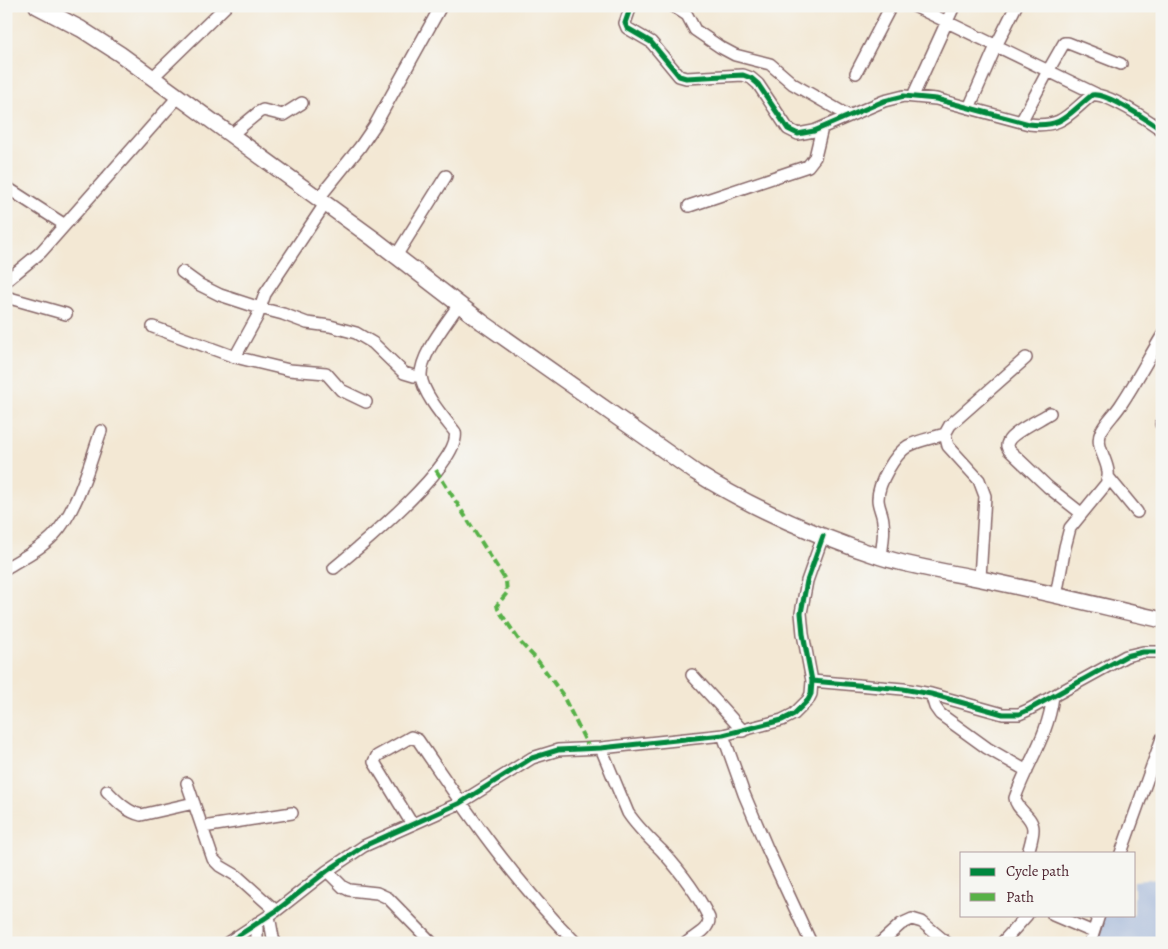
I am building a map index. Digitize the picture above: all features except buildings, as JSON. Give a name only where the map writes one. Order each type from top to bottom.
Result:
[{"type":"main road","points":[[38,6],[81,29],[152,78],[322,201],[482,322],[695,472],[730,494],[823,536],[881,557],[936,572],[980,578],[1162,620]]},
{"type":"street","points":[[152,78],[226,6]]},
{"type":"street","points":[[235,357],[256,321],[265,294],[322,201],[374,125],[441,6]]},
{"type":"street","points":[[631,6],[626,24],[627,28],[651,42],[679,76],[686,78],[743,75],[751,78],[758,84],[783,122],[792,132],[805,133],[822,128],[884,101],[904,96],[936,99],[1042,126],[1055,124],[1064,119],[1092,95],[1096,94]]},
{"type":"street","points":[[673,6],[687,15],[695,30],[720,47],[735,56],[774,66],[793,84],[849,116]]},
{"type":"street","points":[[856,73],[890,6]]},
{"type":"street","points":[[914,6],[1107,98],[1138,114],[1162,130]]},
{"type":"street","points":[[913,96],[954,6]]},
{"type":"street","points":[[969,108],[1016,6]]},
{"type":"street","points":[[1022,122],[1064,43],[1121,64]]},
{"type":"street","points":[[743,75],[763,62]]},
{"type":"street","points":[[6,281],[37,256],[178,97]]},
{"type":"street","points":[[231,136],[259,112],[266,111],[284,114],[302,103]]},
{"type":"street","points":[[689,206],[808,166],[815,157],[822,128]]},
{"type":"street","points":[[396,256],[446,176]]},
{"type":"street","points":[[6,187],[65,225]]},
{"type":"street","points":[[182,272],[210,290],[260,308],[284,314],[307,323],[330,326],[356,333],[373,343],[404,373],[414,376],[421,375]]},
{"type":"street","points":[[6,297],[66,314]]},
{"type":"street","points":[[334,568],[402,509],[454,446],[455,432],[426,391],[421,375],[427,353],[462,306]]},
{"type":"street","points":[[153,327],[235,357],[289,370],[326,373],[341,390],[366,402]]},
{"type":"street","points":[[1056,596],[1070,528],[1106,484],[1108,478],[1108,471],[1099,442],[1101,432],[1120,407],[1162,336]]},
{"type":"street","points":[[980,578],[986,496],[980,480],[948,446],[945,440],[946,434],[950,425],[1026,358]]},
{"type":"street","points":[[1050,413],[1014,435],[1007,442],[1007,446],[1048,487],[1081,513]]},
{"type":"street","points":[[6,568],[47,541],[61,526],[75,502],[101,431]]},
{"type":"street","points":[[881,557],[884,522],[878,500],[883,479],[900,453],[907,447],[917,442],[946,434]]},
{"type":"street","points":[[1108,478],[1137,512]]},
{"type":"street","points":[[227,943],[273,913],[327,871],[364,846],[460,803],[532,758],[558,750],[601,748],[723,736],[782,720],[794,714],[808,700],[811,694],[812,682],[801,613],[807,581],[823,536]]},
{"type":"street","points":[[812,682],[880,686],[931,694],[1003,714],[1012,714],[1028,710],[1126,656],[1143,652],[1162,652]]},
{"type":"street","points":[[692,675],[742,731]]},
{"type":"street","points":[[931,694],[935,707],[940,714],[987,748],[1027,771]]},
{"type":"street","points":[[1028,852],[1033,833],[1032,824],[1015,800],[1046,732],[1053,696]]},
{"type":"street","points":[[723,736],[747,803],[811,943]]},
{"type":"street","points":[[412,824],[374,762],[377,756],[414,737],[504,862],[570,941]]},
{"type":"street","points":[[1121,852],[1162,738]]},
{"type":"street","points":[[601,748],[628,813],[674,865],[709,918],[710,921],[706,928],[686,943]]},
{"type":"street","points":[[187,783],[211,854],[216,863],[237,876],[273,913],[274,943]]},
{"type":"street","points":[[107,791],[123,806],[135,814],[141,815],[194,803]]},
{"type":"street","points":[[203,827],[292,813]]},
{"type":"street","points":[[327,871],[343,887],[349,890],[377,893],[388,898],[432,943]]},
{"type":"street","points":[[1002,943],[1026,916]]},
{"type":"street","points":[[1055,916],[1092,938],[1099,916]]},
{"type":"street","points":[[880,943],[901,924],[912,919],[922,922],[947,943]]},
{"type":"street","points":[[257,923],[257,943]]},
{"type":"shaded area","points":[[1162,879],[1162,943],[1095,943],[1103,916],[1136,916],[1136,881]]},
{"type":"marked path","points":[[436,470],[506,581],[507,593],[497,605],[498,609],[521,643],[538,661],[562,694],[589,748]]},
{"type":"cycle path","points":[[631,6],[625,23],[627,28],[651,42],[679,76],[686,78],[743,75],[751,78],[758,84],[788,129],[798,134],[814,131],[884,101],[904,96],[936,99],[1029,124],[1040,125],[1058,122],[1092,95],[1098,95],[1117,102],[1162,130]]},
{"type":"cycle path","points":[[227,943],[276,911],[327,871],[364,846],[460,803],[532,758],[558,750],[601,748],[723,735],[782,720],[794,714],[808,700],[811,694],[812,681],[801,613],[807,581],[823,536]]},
{"type":"cycle path","points":[[812,681],[903,689],[931,694],[1003,714],[1019,714],[1126,656],[1143,652],[1162,652]]}]
